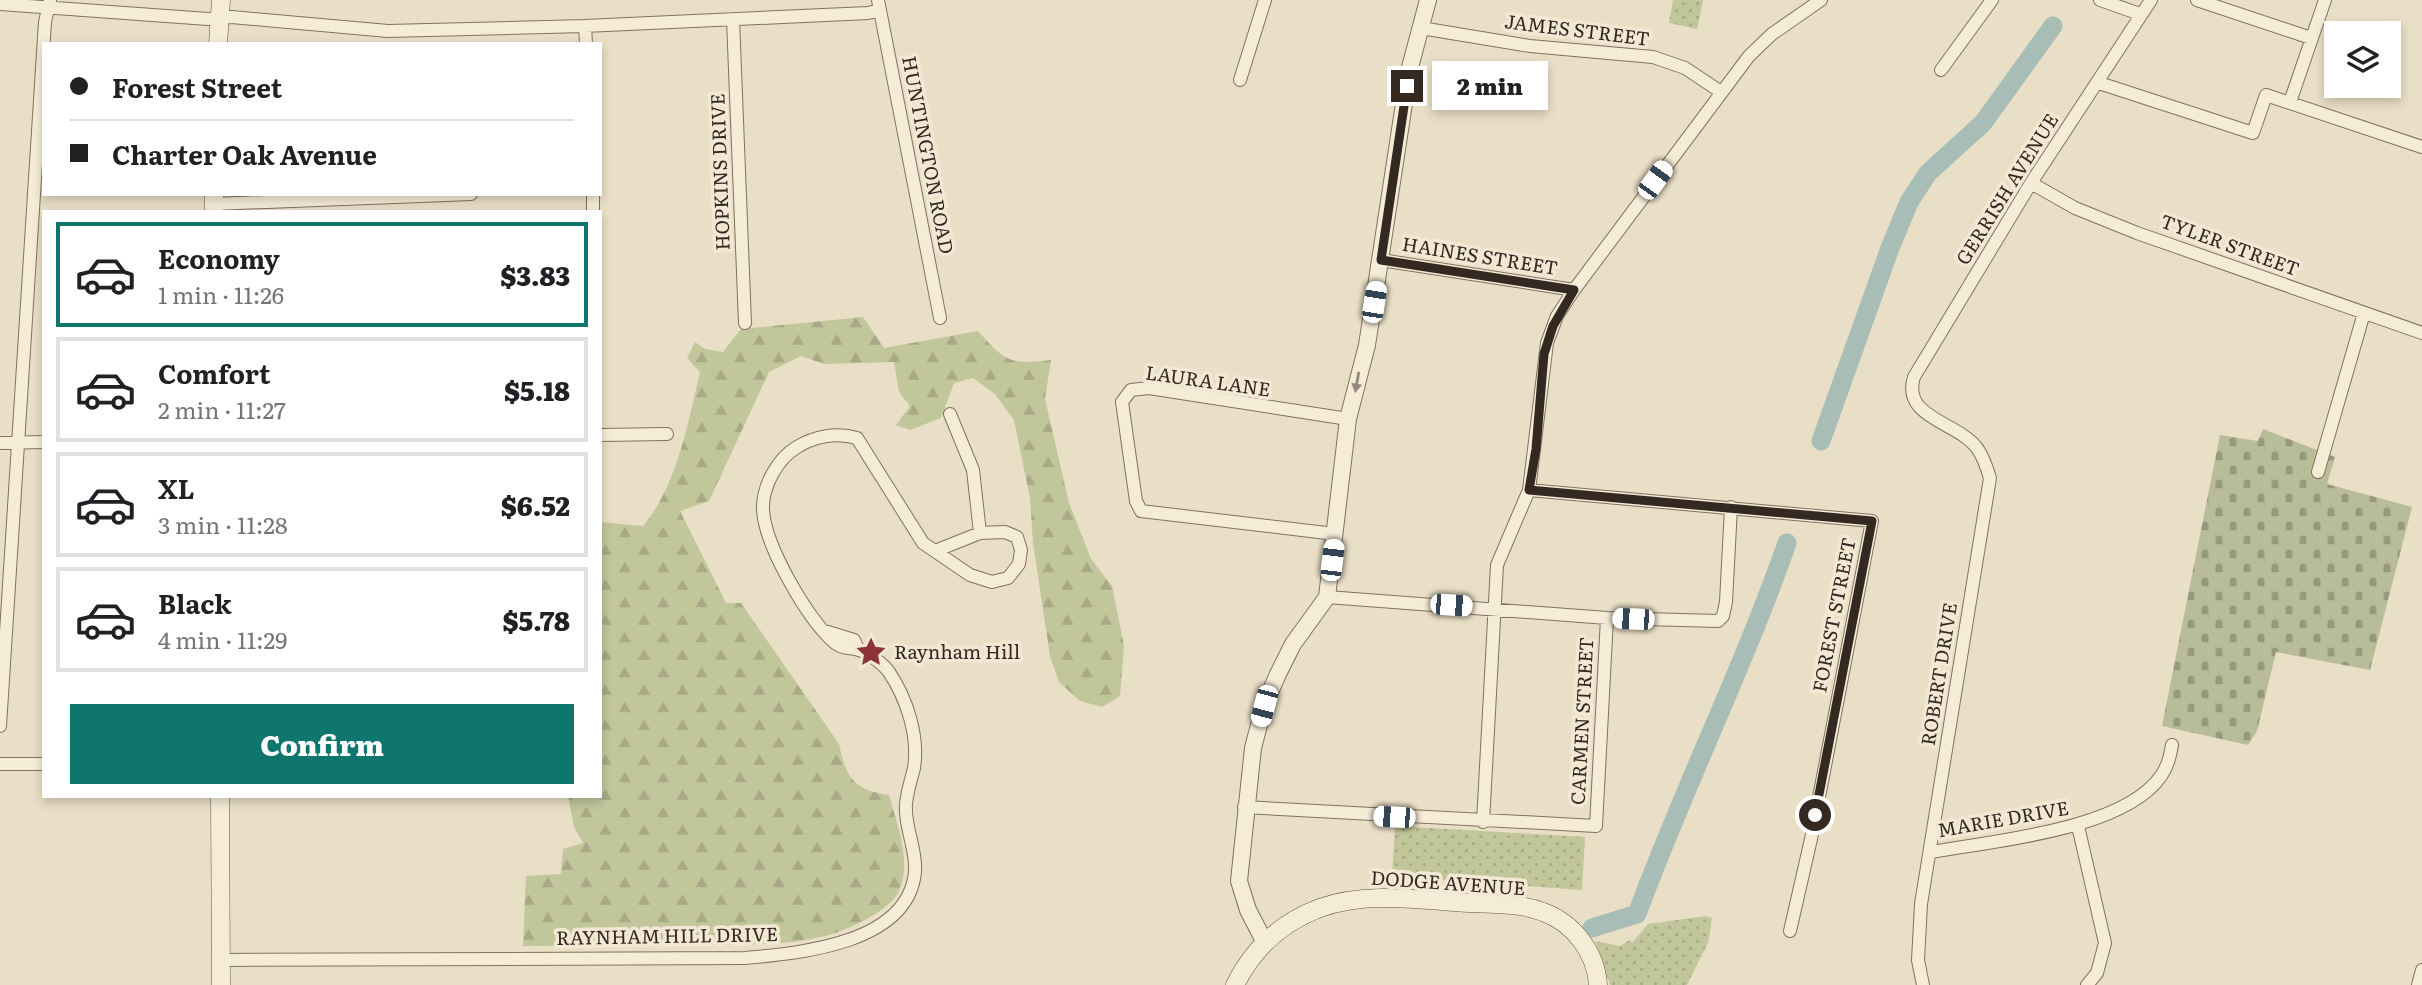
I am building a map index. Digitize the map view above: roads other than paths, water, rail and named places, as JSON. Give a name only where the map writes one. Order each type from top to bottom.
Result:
[{"type":"main road","points":[[218,42],[220,9]]},
{"type":"main road","points":[[220,798],[221,985]]},
{"type":"main road","name":"DODGE AVENUE","points":[[1264,941],[1297,919],[1318,909],[1354,899],[1393,898],[1518,906],[1543,911],[1577,935],[1591,956],[1598,985]]},
{"type":"main road","points":[[1235,985],[1264,941]]},
{"type":"street","points":[[1240,80],[1265,0]]},
{"type":"street","points":[[1264,941],[1248,910],[1239,881],[1244,807],[1253,748],[1264,706],[1293,643],[1328,597],[1348,419],[1367,345],[1409,71],[1428,0]]},
{"type":"street","points":[[1244,807],[1483,822],[1497,565],[1529,490],[1536,449],[1544,354],[1553,326],[1574,290],[1721,92],[1760,44],[1821,0]]},
{"type":"street","points":[[1941,70],[1992,0]]},
{"type":"street","points":[[2100,0],[2140,14]]},
{"type":"street","name":"GERRISH AVENUE","points":[[1915,404],[1910,389],[1914,377],[2031,183],[2151,0]]},
{"type":"street","points":[[2197,0],[2311,38]]},
{"type":"street","points":[[2290,103],[2325,0]]},
{"type":"street","points":[[0,4],[49,3],[220,9],[388,37],[868,13],[879,5]]},
{"type":"street","points":[[46,42],[49,3]]},
{"type":"street","name":"HUNTINGTON ROAD","points":[[879,5],[940,318]]},
{"type":"street","name":"HOPKINS DRIVE","points":[[733,19],[745,323]]},
{"type":"street","points":[[586,26],[586,42]]},
{"type":"street","name":"JAMES STREET","points":[[1421,28],[1530,46],[1653,57],[1685,68],[1721,92]]},
{"type":"street","points":[[2099,83],[2253,133],[2266,95],[2422,147]]},
{"type":"street","points":[[0,726],[42,102]]},
{"type":"street","name":"TYLER STREET","points":[[2031,183],[2075,208],[2137,233],[2422,333]]},
{"type":"street","points":[[214,203],[393,196]]},
{"type":"street","name":"HAINES STREET","points":[[1381,260],[1574,290]]},
{"type":"street","points":[[2318,472],[2364,313]]},
{"type":"street","name":"LAURA LANE","points":[[1335,534],[1141,511],[1136,501],[1122,402],[1132,390],[1149,388],[1348,419]]},
{"type":"street","name":"ROBERT DRIVE","points":[[1915,404],[1976,446],[1990,478],[1921,904],[1918,960],[1923,985]]},
{"type":"street","points":[[950,414],[973,470],[980,533]]},
{"type":"street","points":[[602,435],[667,434]]},
{"type":"street","name":"RAYNHAM HILL DRIVE","points":[[221,960],[745,958],[791,954],[866,933],[899,911],[912,888],[914,857],[906,809],[915,746],[904,703],[888,671],[858,649],[847,650],[833,641],[828,632],[807,612],[768,531],[763,511],[766,487],[778,466],[793,450],[823,437],[846,435],[858,438],[923,543],[950,563],[992,582],[1008,578],[1019,564],[1021,550],[1017,537],[1005,532],[980,533],[935,551]]},
{"type":"street","points":[[0,443],[42,442]]},
{"type":"street","name":"FOREST STREET","points":[[1529,490],[1872,521],[1811,839],[1790,931]]},
{"type":"street","points":[[1328,597],[1607,618],[1712,622],[1723,616],[1726,602],[1731,508]]},
{"type":"street","name":"CARMEN STREET","points":[[1483,822],[1596,826],[1607,618]]},
{"type":"street","name":"MARIE DRIVE","points":[[1931,852],[2078,826],[2136,798],[2160,778],[2172,745]]},
{"type":"street","points":[[0,764],[42,764]]},
{"type":"street","points":[[2078,826],[2105,943],[2097,973],[2087,985]]},
{"type":"street","points":[[2418,985],[2422,970]]},
{"type":"waterway","points":[[1821,441],[1909,202],[1928,173],[1983,123],[2053,26]]},
{"type":"waterway","points":[[1592,928],[1637,914],[1787,543]]},
{"type":"place","name":"Raynham Hill","points":[[871,652]]}]
